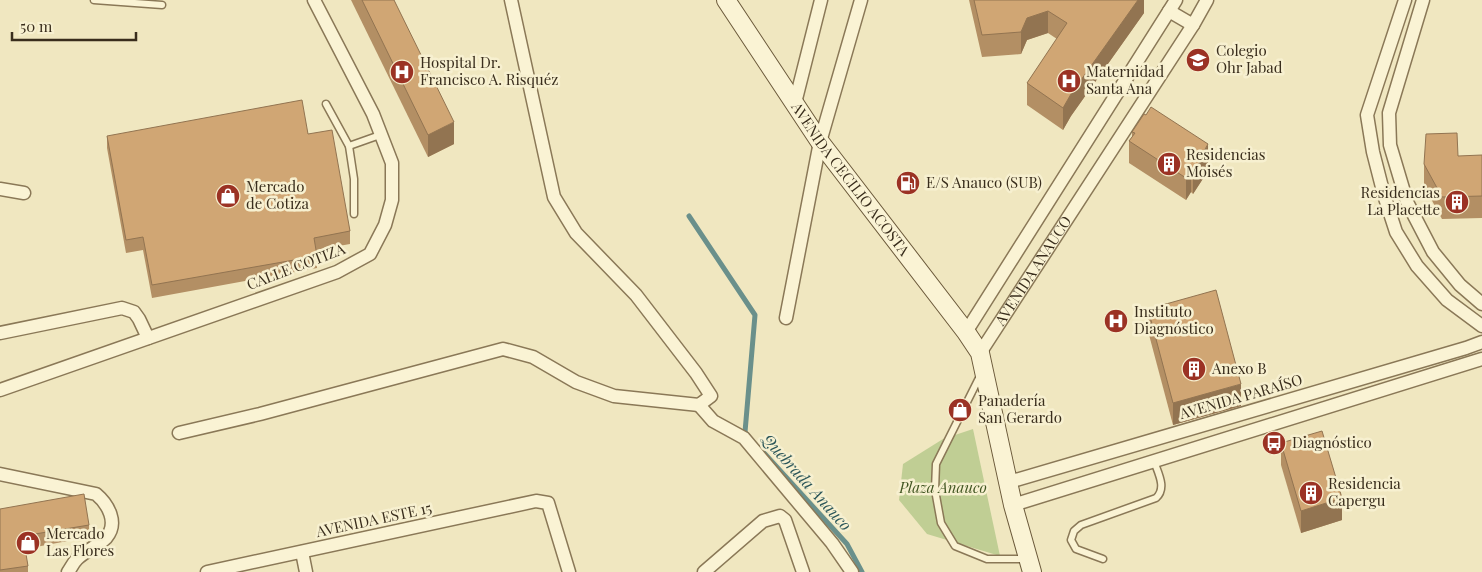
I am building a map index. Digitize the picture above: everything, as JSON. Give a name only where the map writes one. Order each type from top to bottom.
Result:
[{"type":"main road","name":"AVENIDA CECILIO ACOSTA","points":[[726,0],[820,142],[966,332],[982,361]]},
{"type":"main road","points":[[982,361],[1013,505],[1030,565]]},
{"type":"street","name":"CALLE COTIZA","points":[[0,390],[337,272],[370,254],[385,225],[392,200],[392,163],[373,114],[314,0]]},
{"type":"street","points":[[179,433],[260,414],[503,349],[533,357],[576,382],[614,396],[699,404],[711,396],[696,373],[636,295],[576,233],[554,198],[511,0]]},
{"type":"street","points":[[795,103],[821,0]]},
{"type":"street","points":[[786,318],[820,142],[861,0]]},
{"type":"street","name":"AVENIDA ANAUCO","points":[[982,361],[1194,25],[1207,0]]},
{"type":"street","points":[[1405,0],[1367,115],[1373,152],[1396,232],[1417,266],[1447,300],[1482,326]]},
{"type":"street","points":[[1423,0],[1389,113],[1390,145],[1407,202],[1433,252],[1460,285],[1482,304]]},
{"type":"street","points":[[1172,5],[1194,25]]},
{"type":"street","name":"AVENIDA ANAUCO","points":[[966,332],[1172,5]]},
{"type":"street","points":[[0,188],[24,193]]},
{"type":"street","points":[[0,333],[122,308],[134,312],[140,319],[148,338]]},
{"type":"street","name":"AVENIDA PARAÍSO","points":[[1009,482],[1482,342]]},
{"type":"street","points":[[1013,505],[1482,360]]},
{"type":"street","points":[[699,404],[713,421],[744,438],[832,543],[852,572]]},
{"type":"street","points":[[0,474],[96,494],[103,500],[109,509],[112,529],[105,538],[76,560],[68,572]]},
{"type":"street","name":"AVENIDA ESTE 15","points":[[207,572],[536,502],[548,503],[569,572]]},
{"type":"street","points":[[704,572],[763,521],[780,516],[785,520],[803,572]]},
{"type":"street","points":[[302,552],[306,572]]},
{"type":"lane","points":[[94,0],[162,5]]},
{"type":"lane","points":[[326,104],[349,146],[354,179],[354,214]]},
{"type":"lane","points":[[349,146],[380,135]]},
{"type":"lane","points":[[982,361],[936,464],[935,490],[941,523],[955,546],[987,559],[1030,565]]},
{"type":"lane","points":[[1103,559],[1076,549],[1071,536],[1081,525],[1156,498],[1161,493],[1162,487],[1154,461]]},
{"type":"green space","name":"Plaza Anauco","points":[[973,429],[1000,556],[927,534],[899,500],[903,464],[943,439]]},
{"type":"building","points":[[362,0],[394,0],[454,122],[428,135]]},
{"type":"building","name":"Maternidad Santa Ana","points":[[974,0],[1138,0],[1063,108],[1027,83],[1067,23],[1048,11],[1027,18],[1021,32],[982,35]]},
{"type":"building","name":"Mercado de Cotiza","points":[[302,100],[308,134],[332,130],[350,231],[314,238],[317,256],[152,285],[143,237],[126,240],[107,136]]},
{"type":"building","points":[[1151,107],[1208,144],[1204,151],[1206,152],[1193,172],[1191,170],[1186,178],[1129,141],[1135,133],[1132,132]]},
{"type":"building","points":[[1457,133],[1458,156],[1482,155],[1482,196],[1442,197],[1424,164],[1426,134]]},
{"type":"building","name":"Anexo B","points":[[1216,290],[1241,384],[1173,403],[1148,309]]},
{"type":"building","points":[[1322,431],[1342,498],[1301,511],[1281,443]]},
{"type":"building","name":"Mercado Las Flores","points":[[84,494],[89,525],[23,536],[28,566],[0,570],[0,509]]},
{"type":"waterway","name":"Quebrada Anauco","points":[[689,216],[755,315],[745,432],[748,436]]},
{"type":"waterway","name":"Quebrada Anauco","points":[[764,453],[847,544],[862,572]]},
{"type":"place","name":"Colegio Ohr Jabad","points":[[1198,60]]},
{"type":"place","name":"Hospital Dr. Francisco A. Risquéz","points":[[402,72]]},
{"type":"place","name":"Maternidad Santa Ana","points":[[1069,81]]},
{"type":"place","name":"Residencias Moisés","points":[[1169,164]]},
{"type":"place","name":"E/S Anauco (SUB)","points":[[908,183]]},
{"type":"place","name":"Mercado de Cotiza","points":[[228,196]]},
{"type":"place","name":"Residencias La Placette","points":[[1457,202]]},
{"type":"place","name":"Instituto Diagnóstico","points":[[1116,321]]},
{"type":"place","name":"Anexo B","points":[[1194,369]]},
{"type":"place","name":"Panadería San Gerardo","points":[[960,410]]},
{"type":"place","name":"Diagnóstico","points":[[1274,443]]},
{"type":"place","name":"Residencia Capergu","points":[[1311,493]]},
{"type":"place","name":"Mercado Las Flores","points":[[28,543]]}]
